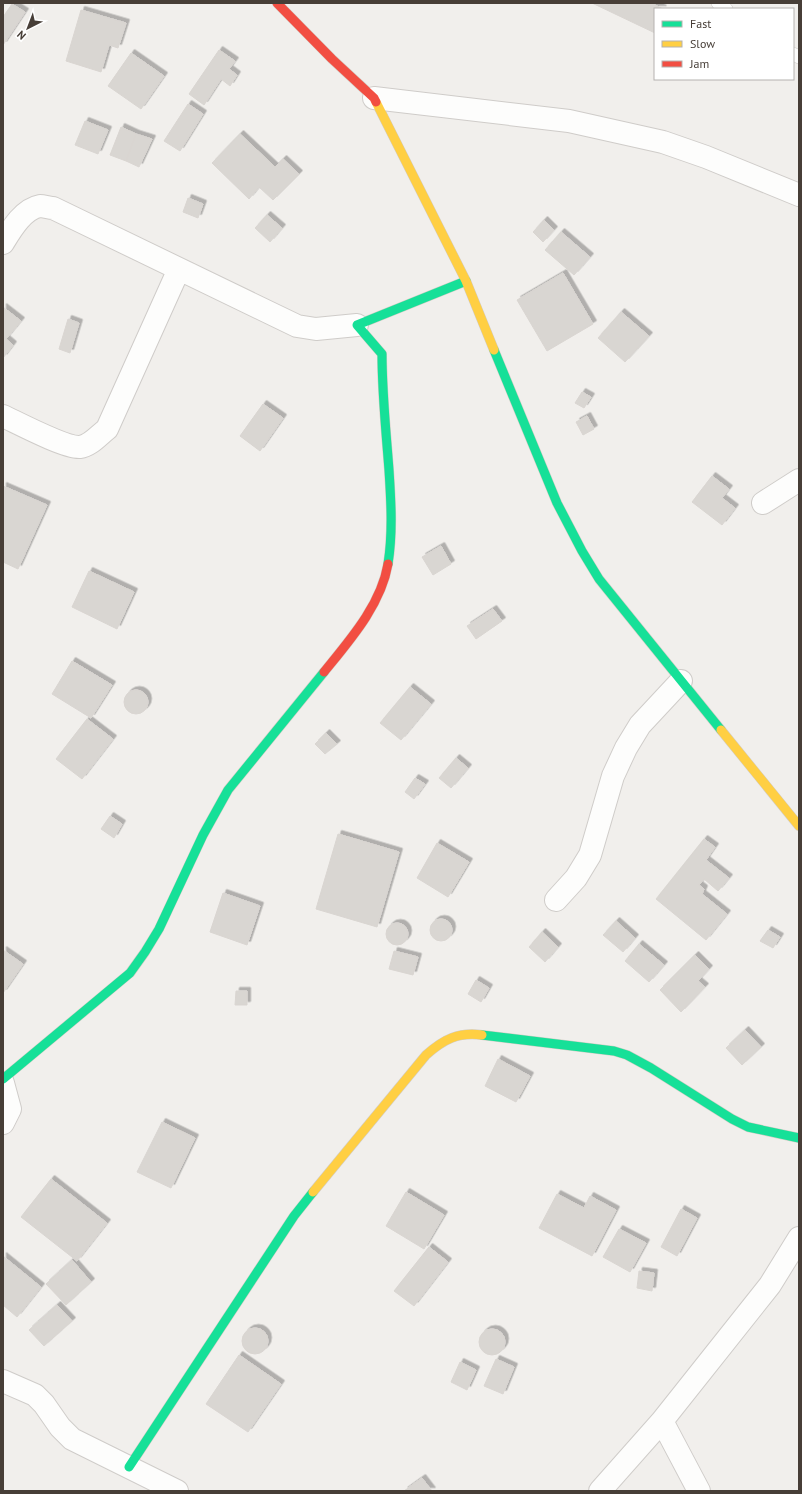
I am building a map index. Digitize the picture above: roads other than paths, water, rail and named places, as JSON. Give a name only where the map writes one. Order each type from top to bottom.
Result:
[{"type":"street","points":[[277,3],[332,59],[374,98],[466,281],[556,503],[599,579],[799,826]]},
{"type":"street","points":[[374,98],[569,121],[656,140],[706,157],[799,195]]},
{"type":"street","points":[[3,243],[16,222],[26,213],[40,206],[53,208],[297,326],[316,329],[357,325],[466,281]]},
{"type":"street","points":[[3,416],[67,446],[80,447],[90,444],[107,429],[179,269]]},
{"type":"street","points":[[3,1079],[130,973],[144,956],[156,936],[213,813],[228,790],[350,640],[375,602],[386,575],[391,545],[392,517],[382,380],[382,354],[357,325]]},
{"type":"street","points":[[763,503],[799,480]]},
{"type":"street","points":[[556,900],[576,878],[590,855],[613,776],[626,748],[640,725],[681,681]]},
{"type":"street","points":[[129,1467],[294,1216],[426,1055],[438,1045],[453,1037],[469,1033],[614,1051],[627,1055],[651,1068],[732,1119],[748,1127],[799,1138]]},
{"type":"street","points":[[3,1083],[10,1109],[3,1123]]},
{"type":"street","points":[[600,1491],[662,1421],[770,1285],[799,1238]]},
{"type":"street","points":[[3,1381],[34,1395],[44,1404],[60,1427],[72,1439],[177,1491]]},
{"type":"street","points":[[662,1421],[699,1491]]}]
